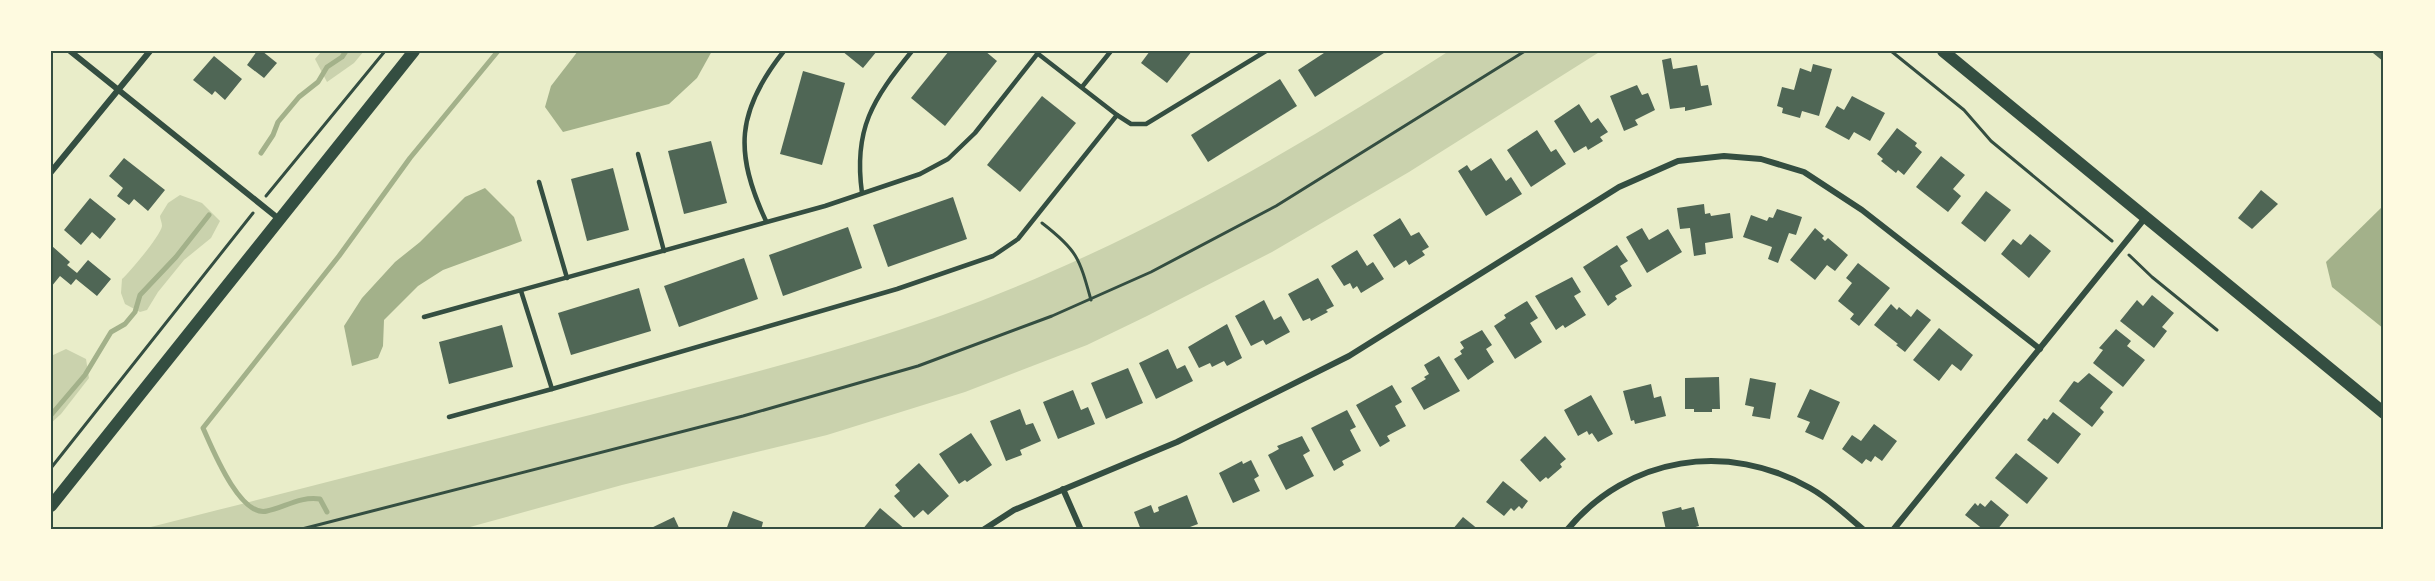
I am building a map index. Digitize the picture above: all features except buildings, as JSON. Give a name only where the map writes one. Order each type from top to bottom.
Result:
[{"type":"main road","points":[[51,506],[414,51]]},
{"type":"main road","points":[[1943,51],[2384,412]]},
{"type":"street","points":[[70,51],[279,219]]},
{"type":"street","points":[[51,172],[150,51]]},
{"type":"street","points":[[983,530],[1014,510],[1177,442],[1349,356],[1619,187],[1678,161],[1724,156],[1761,159],[1804,172],[1862,210],[2040,349]]},
{"type":"street","points":[[1893,530],[2146,217]]},
{"type":"street","points":[[1567,530],[1592,505],[1613,489],[1636,476],[1664,465],[1695,461],[1742,463],[1768,469],[1812,488],[1864,530]]},
{"type":"street","points":[[1064,489],[1081,530]]},
{"type":"lane","points":[[766,221],[752,190],[744,151],[746,118],[756,91],[784,51]]},
{"type":"lane","points":[[862,193],[858,166],[862,137],[873,104],[912,51]]},
{"type":"lane","points":[[1083,87],[1111,51]]},
{"type":"lane","points":[[424,317],[825,206],[920,174],[948,159],[975,133],[1036,52],[1131,124],[1146,124],[1266,51]]},
{"type":"lane","points":[[449,417],[552,390],[897,289],[993,256],[1018,239],[1118,115]]},
{"type":"lane","points":[[638,154],[664,251]]},
{"type":"lane","points":[[539,182],[567,278]]},
{"type":"lane","points":[[521,291],[552,390]]},
{"type":"path","points":[[51,468],[149,342],[385,51]]},
{"type":"path","points":[[298,530],[743,416],[918,366],[1015,331],[1091,300],[1151,272],[1276,207],[1525,51]]},
{"type":"path","points":[[1891,51],[1964,110],[1990,141],[2108,238]]},
{"type":"path","points":[[1036,218],[1068,244],[1082,266],[1091,300]]},
{"type":"path","points":[[2130,256],[2217,330]]},
{"type":"shaded area","points":[[322,51],[364,51],[354,63],[327,82],[315,59]]},
{"type":"shaded area","points":[[578,51],[712,51],[697,78],[669,104],[563,132],[545,107],[551,86]]},
{"type":"shaded area","points":[[1449,51],[1601,51],[1409,172],[1272,252],[1087,345],[965,392],[827,435],[622,485],[459,530],[139,530],[768,369],[856,344],[943,315],[1075,261],[1204,197],[1328,126]]},
{"type":"shaded area","points":[[485,188],[514,217],[522,241],[443,270],[418,286],[384,320],[383,346],[378,358],[352,366],[344,326],[362,298],[395,262],[420,242],[465,197]]},
{"type":"shaded area","points":[[180,195],[202,203],[220,221],[211,238],[184,260],[158,292],[147,310],[140,312],[125,304],[121,293],[122,279],[138,262],[160,231],[162,226],[160,216],[168,203]]},
{"type":"shaded area","points":[[2384,205],[2384,329],[2332,287],[2326,262]]},
{"type":"shaded area","points":[[66,349],[86,359],[89,378],[61,414],[51,423],[51,356]]},
{"type":"waterway","points":[[261,153],[273,135],[278,122],[299,97],[318,82],[327,67],[342,57],[346,51]]},
{"type":"waterway","points":[[327,512],[320,499],[313,498],[267,511],[257,510],[247,504],[228,480],[203,428],[339,256],[410,158],[498,51]]},
{"type":"waterway","points":[[51,415],[85,375],[111,332],[125,324],[135,312],[140,295],[176,257],[209,215]]}]
